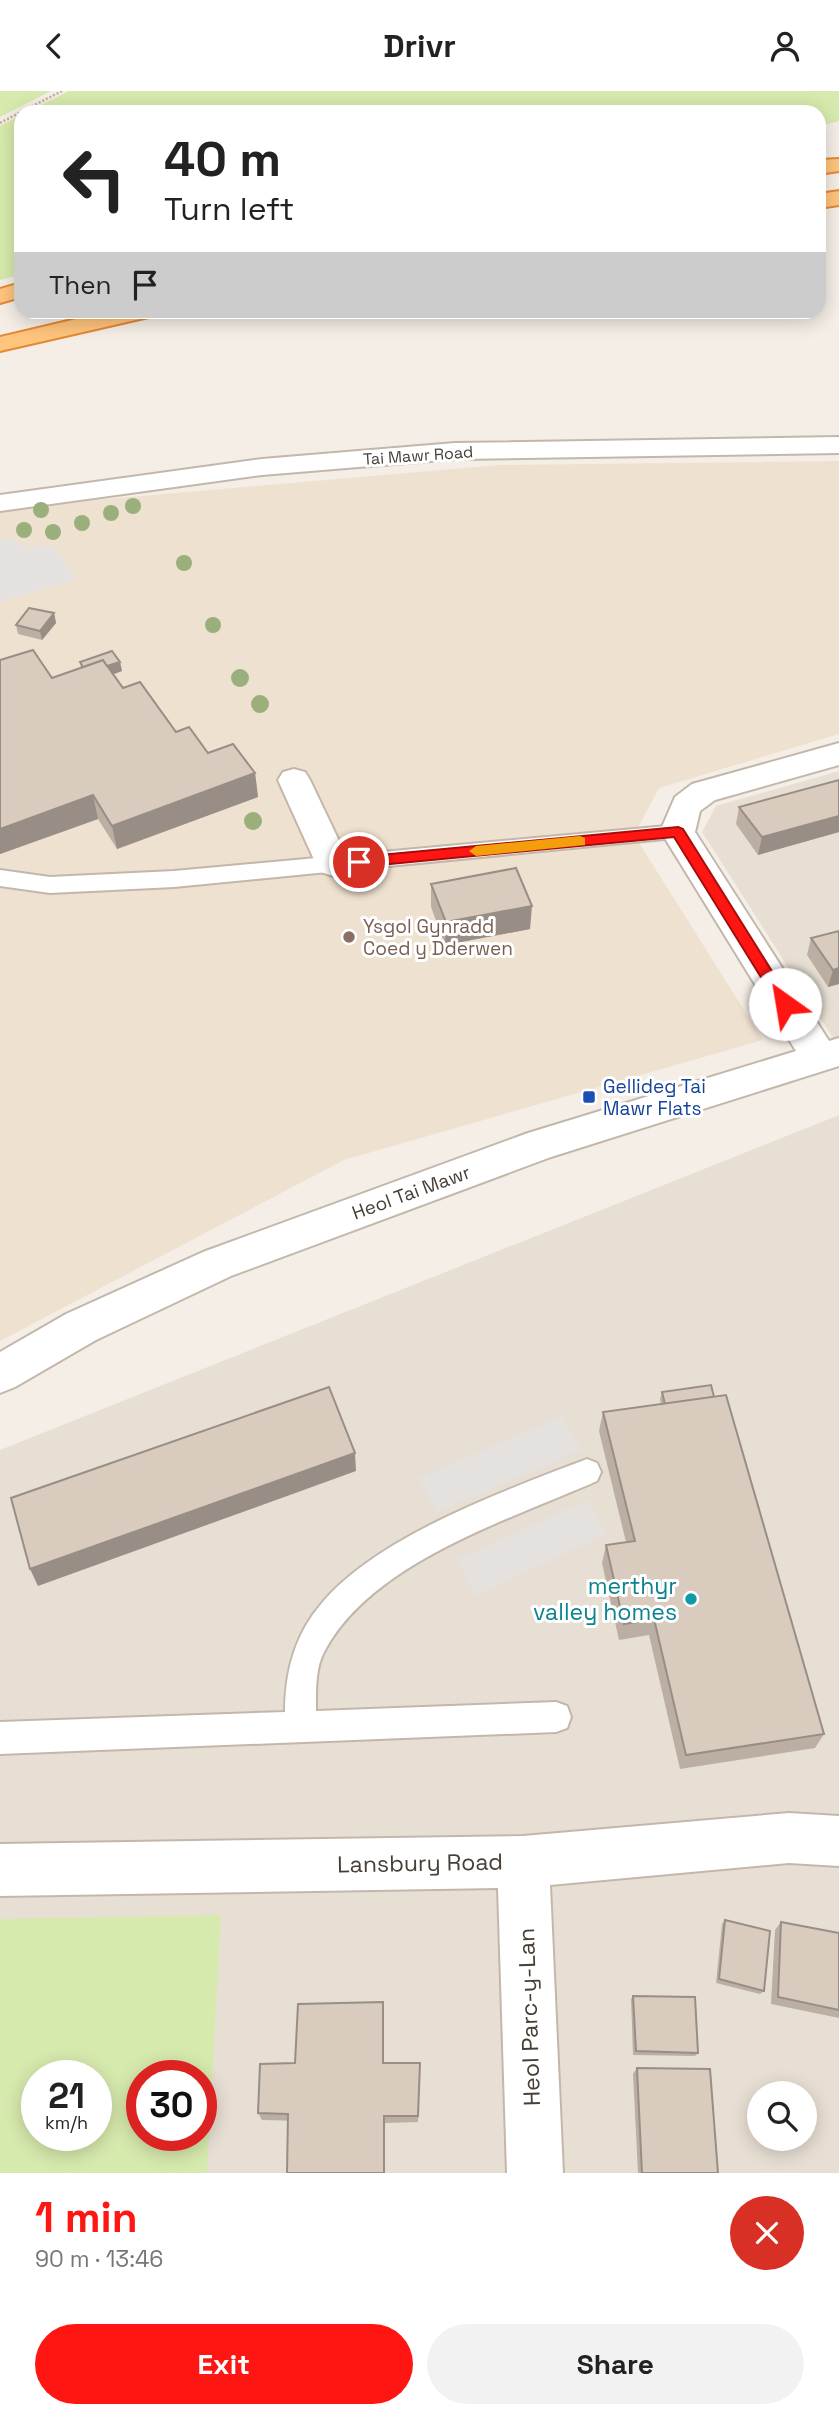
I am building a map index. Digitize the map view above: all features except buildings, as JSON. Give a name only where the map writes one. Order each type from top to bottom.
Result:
[{"type":"highway","points":[[0,344],[109,319]]},
{"type":"street","name":"Tai Mawr Road","points":[[0,503],[262,467],[455,451],[839,445]]},
{"type":"street","points":[[830,1055],[678,832],[680,816],[694,797],[726,784],[839,754]]},
{"type":"street","points":[[294,780],[333,864]]},
{"type":"street","name":"Heol Tai Mawr","points":[[0,1374],[81,1327],[217,1264],[542,1144],[683,1098],[830,1055]]},
{"type":"street","name":"Lansbury Road","points":[[0,1870],[523,1862],[789,1838],[839,1841]]},
{"type":"street","name":"Heol Parc-y-Lan","points":[[523,1862],[535,2173]]},
{"type":"lane","points":[[0,878],[64,884],[174,879],[678,832]]},
{"type":"lane","points":[[302,1727],[301,1677],[312,1642],[345,1599],[405,1553],[587,1472]]},
{"type":"lane","points":[[0,1738],[556,1717]]},
{"type":"path","points":[[35,105],[62,91]]},
{"type":"shaded area","name":"Ysgol Gynradd Coed y Dderwen","points":[[839,461],[839,734],[659,788],[634,835],[763,1040],[344,1160],[0,1341],[0,511],[95,500],[499,465]]},
{"type":"shaded area","points":[[11,537],[26,547],[53,546],[77,579],[0,603],[0,541]]},
{"type":"shaded area","points":[[839,771],[839,1047],[702,832],[716,806]]},
{"type":"shaded area","points":[[839,1115],[839,2173],[0,2173],[0,1450]]},
{"type":"shaded area","points":[[562,1416],[581,1450],[436,1513],[419,1478]]},
{"type":"shaded area","points":[[587,1500],[607,1534],[475,1596],[457,1560]]},
{"type":"green space","points":[[0,91],[51,91],[24,105],[14,105],[14,110],[0,117]]},
{"type":"green space","points":[[69,91],[839,91],[839,121],[826,124],[826,105],[41,105]]},
{"type":"green space","points":[[14,119],[14,277],[0,280],[0,126]]},
{"type":"green space","points":[[221,1915],[213,2060],[126,2060],[126,2151],[208,2151],[207,2173],[0,2173],[0,1919]]},
{"type":"slow traffic","points":[[476,851],[580,841]]},
{"type":"place","name":"Ysgol Gynradd Coed y Dderwen","points":[[349,937]]},
{"type":"place","name":"Gellideg Tai Mawr Flats","points":[[589,1097]]},
{"type":"place","name":"merthyr valley homes","points":[[691,1599]]},
{"type":"route","points":[[359,862],[678,832],[785,1004]]}]
